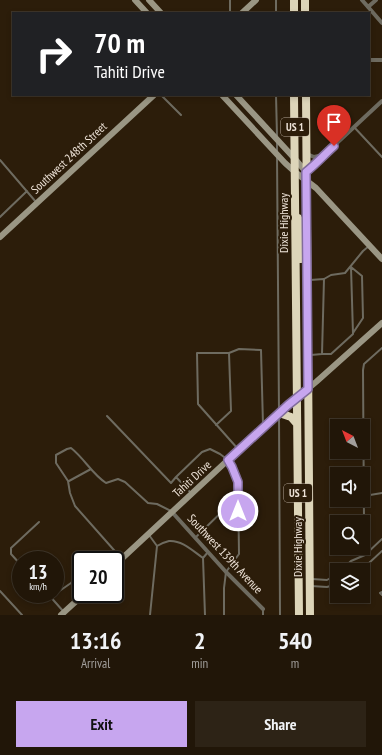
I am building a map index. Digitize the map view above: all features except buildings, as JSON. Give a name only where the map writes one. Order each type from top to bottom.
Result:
[{"type":"highway","points":[[294,0],[294,12]]},
{"type":"highway","points":[[305,0],[305,12]]},
{"type":"highway","name":"Dixie Highway","points":[[294,96],[299,615]]},
{"type":"highway","name":"Dixie Highway","points":[[306,96],[310,615]]},
{"type":"highway","points":[[296,211],[302,229],[301,270],[302,274],[307,280]]},
{"type":"highway","points":[[279,413],[291,417],[297,424]]},
{"type":"street","points":[[135,0],[146,12]]},
{"type":"street","points":[[149,0],[160,12]]},
{"type":"street","points":[[243,12],[256,0]]},
{"type":"street","points":[[362,0],[382,23]]},
{"type":"street","points":[[368,7],[376,0]]},
{"type":"street","points":[[370,60],[382,60]]},
{"type":"street","name":"Southwest 248th Street","points":[[0,237],[153,96]]},
{"type":"street","points":[[223,96],[295,172],[316,188]]},
{"type":"street","points":[[237,96],[295,159],[306,172],[316,188],[382,259]]},
{"type":"street","points":[[306,172],[382,101]]},
{"type":"street","points":[[306,154],[314,157],[324,155]]},
{"type":"street","name":"Tahiti Drive","points":[[124,556],[279,413],[382,323]]},
{"type":"street","name":"Southwest 139th Avenue","points":[[172,512],[226,572],[263,609]]},
{"type":"street","points":[[63,614],[75,603]]},
{"type":"lane","points":[[230,0],[230,12]]},
{"type":"lane","points":[[276,0],[276,12]]},
{"type":"lane","points":[[162,96],[181,115]]},
{"type":"lane","points":[[276,96],[280,615]]},
{"type":"lane","points":[[354,127],[382,157]]},
{"type":"lane","points":[[0,160],[37,202]]},
{"type":"lane","points":[[0,217],[27,191]]},
{"type":"lane","points":[[307,280],[324,279],[331,275],[345,273],[363,251],[370,246]]},
{"type":"lane","points":[[308,355],[331,354],[352,334],[363,318],[362,276],[350,267]]},
{"type":"lane","points":[[350,267],[352,334]]},
{"type":"lane","points":[[322,354],[324,279]]},
{"type":"lane","points":[[364,467],[363,370],[364,364],[382,348]]},
{"type":"lane","points":[[239,450],[198,404],[197,352],[229,353],[239,349],[261,350],[263,428]]},
{"type":"lane","points":[[216,425],[231,411],[229,353]]},
{"type":"lane","points":[[107,416],[171,483],[202,452],[210,449],[228,460],[238,482],[239,554],[226,572],[224,588],[224,615]]},
{"type":"lane","points":[[116,551],[75,506],[70,493],[68,481],[56,463],[56,455],[71,448],[100,479],[106,483],[118,479],[125,482],[148,503],[157,504],[172,512]]},
{"type":"lane","points":[[68,481],[91,469]]},
{"type":"lane","points":[[176,477],[192,493]]},
{"type":"lane","points":[[370,495],[382,493]]},
{"type":"lane","points":[[195,537],[238,496]]},
{"type":"lane","points":[[12,555],[11,548],[39,522]]},
{"type":"lane","points":[[148,534],[157,546],[150,615]]},
{"type":"lane","points":[[349,563],[365,555],[382,539]]},
{"type":"lane","points":[[157,546],[168,541],[176,542],[188,547],[203,558]]},
{"type":"lane","points":[[369,563],[382,550]]},
{"type":"lane","points":[[205,615],[203,558],[208,552]]},
{"type":"lane","points":[[310,582],[327,580],[330,578]]},
{"type":"lane","points":[[64,588],[72,582]]},
{"type":"lane","points":[[310,582],[327,587],[330,586]]},
{"type":"lane","points":[[0,590],[22,615]]},
{"type":"lane","points":[[382,592],[380,593],[382,595]]},
{"type":"lane","points":[[55,603],[63,614]]},
{"type":"lane","points":[[263,609],[263,615]]},
{"type":"route","points":[[238,511],[238,482],[228,460],[288,405],[308,389],[306,172],[334,146]]}]
